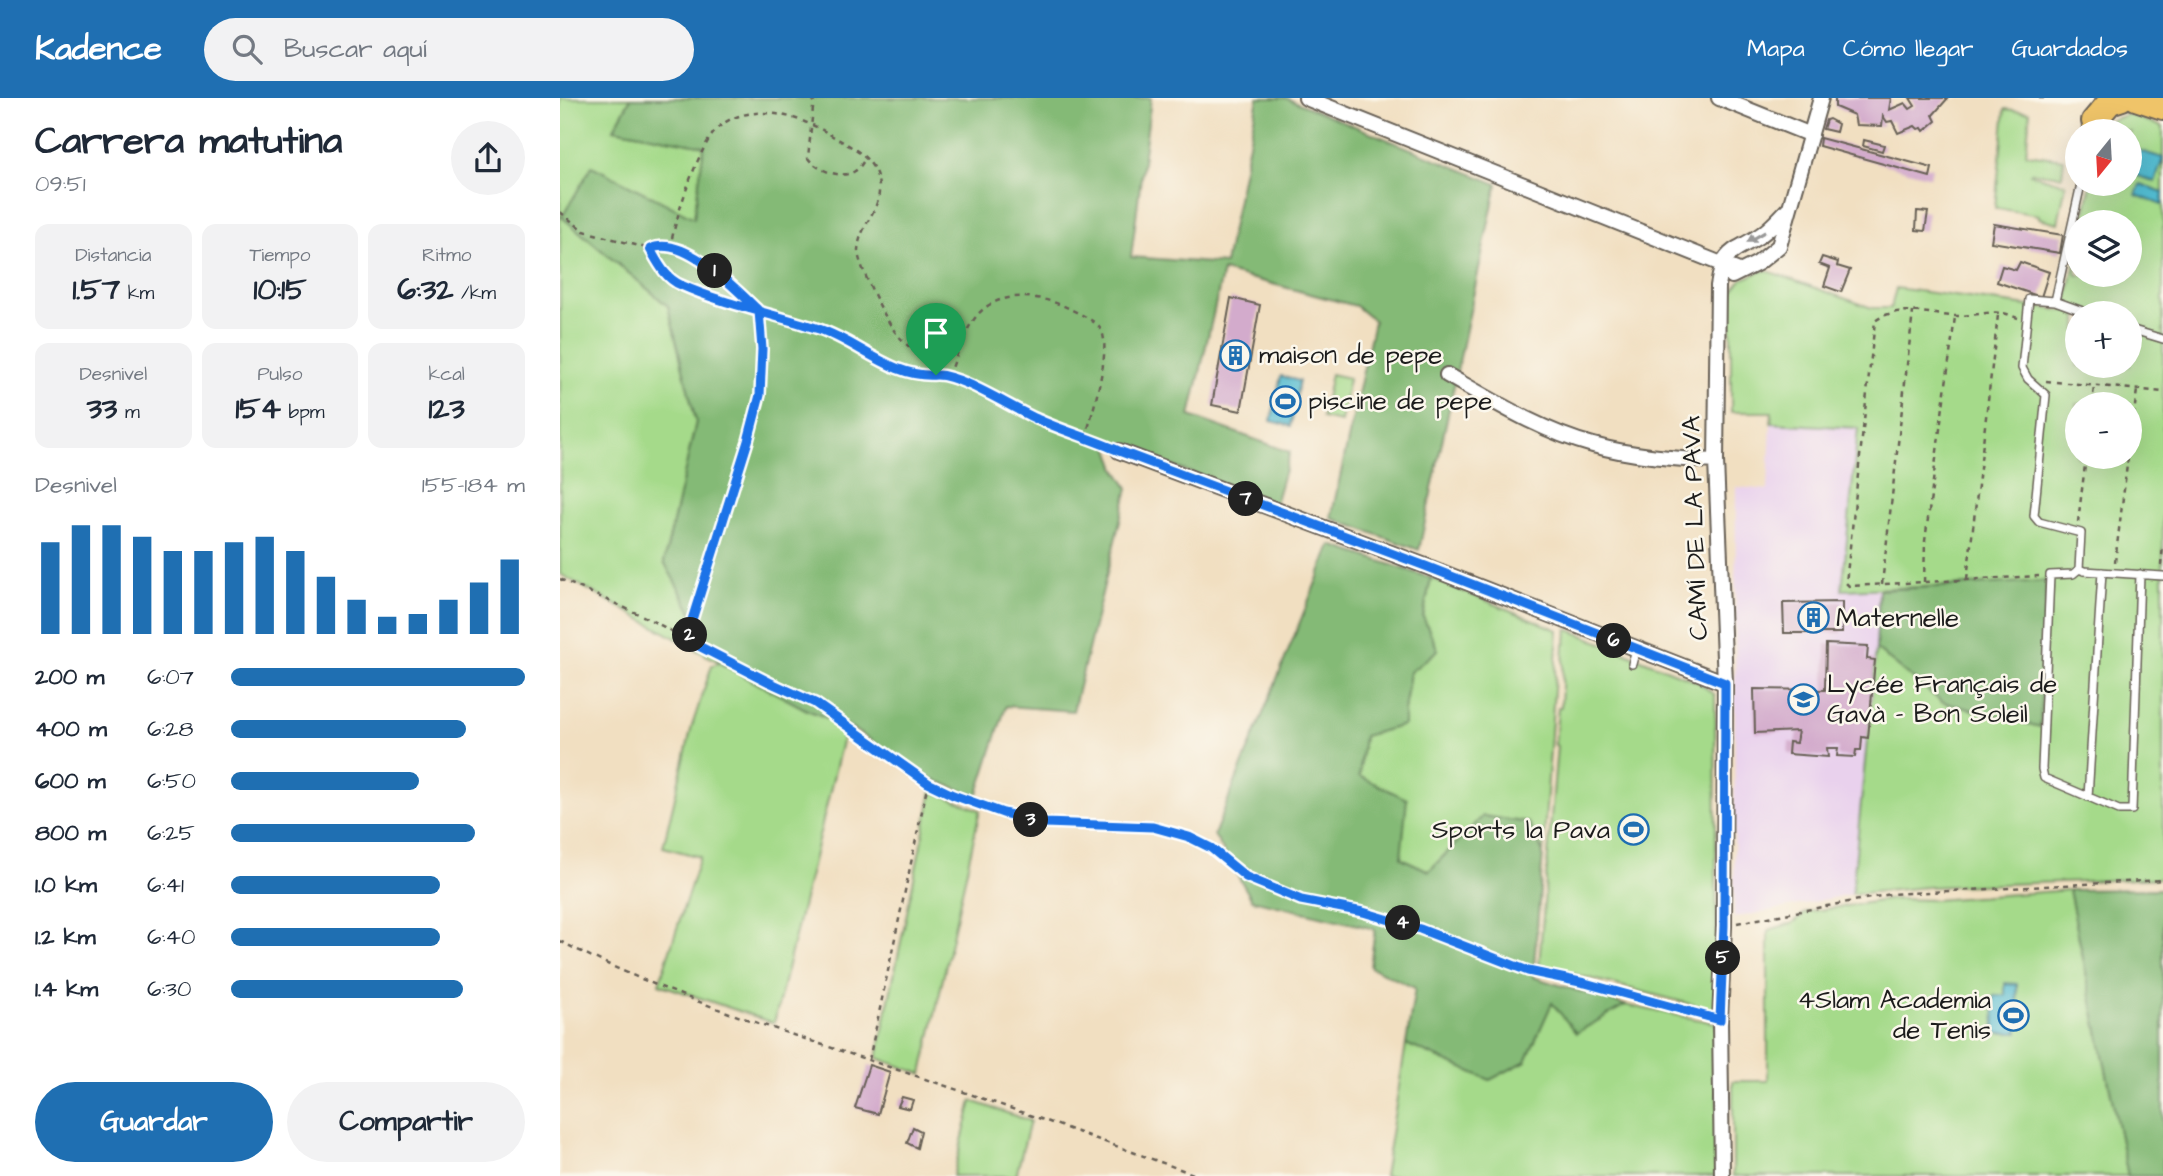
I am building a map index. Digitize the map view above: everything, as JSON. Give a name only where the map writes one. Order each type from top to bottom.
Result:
[{"type":"highway","points":[[2092,117],[2110,102],[2122,98]]},
{"type":"highway","points":[[2136,98],[2163,107]]},
{"type":"street","points":[[1306,98],[1739,271]]},
{"type":"street","points":[[1719,98],[1811,135]]},
{"type":"street","points":[[1719,298],[1727,282],[1739,271],[1758,264],[1775,251],[1782,238],[1811,135],[1818,99]]},
{"type":"street","points":[[1723,263],[1731,251],[1768,230],[1788,209]]},
{"type":"street","name":"CAMÍ DE LA PAVA","points":[[1721,1176],[1720,1020],[1724,926],[1725,683],[1716,461],[1718,286],[1723,263]]},
{"type":"street","points":[[1447,375],[1526,419],[1591,445],[1661,459],[1716,461]]},
{"type":"street","points":[[1119,451],[1428,567],[1634,657],[1725,683]]},
{"type":"lane","points":[[2055,301],[2078,196]]},
{"type":"lane","points":[[2065,305],[2029,299],[2022,368],[2028,379],[2046,395],[2034,516],[2039,522],[2081,533],[2079,569],[2073,574],[2050,575],[2042,769],[2044,778],[2119,810],[2132,810],[2140,574]]},
{"type":"lane","points":[[2142,332],[2163,339]]},
{"type":"lane","points":[[2079,569],[2161,576]]},
{"type":"lane","points":[[2088,797],[2102,572]]},
{"type":"path","points":[[814,98],[808,158],[812,164],[832,173],[847,175],[858,170],[866,157]]},
{"type":"path","points":[[2039,98],[2046,98]]},
{"type":"path","points":[[670,248],[687,185],[719,127],[741,114],[771,113],[811,124],[866,157],[875,172],[880,193],[876,210],[860,241],[858,254],[872,291],[894,331],[909,347],[926,359],[936,375]]},
{"type":"path","points":[[560,212],[584,231],[650,249],[658,245],[690,253],[726,279],[759,311],[762,349],[760,395],[691,623],[689,641]]},
{"type":"path","points":[[650,249],[661,269],[678,284],[822,330],[904,372],[949,377],[1042,422],[1086,436],[1119,451]]},
{"type":"path","points":[[949,377],[975,318],[988,306],[1004,298],[1035,297],[1062,305],[1089,319],[1102,331],[1106,348],[1086,436]]},
{"type":"path","points":[[2026,321],[2003,313],[1955,316],[1913,311],[1884,314],[1875,321],[1846,583],[1849,586],[2050,575]]},
{"type":"path","points":[[1882,584],[1913,311]]},
{"type":"path","points":[[1967,579],[1998,313]]},
{"type":"path","points":[[1924,582],[1925,541],[1955,316]]},
{"type":"path","points":[[2028,379],[2163,392]]},
{"type":"path","points":[[2093,392],[2094,386]]},
{"type":"path","points":[[2077,532],[2085,469]]},
{"type":"path","points":[[2113,572],[2126,469]]},
{"type":"path","points":[[2161,576],[2163,547]]},
{"type":"path","points":[[560,579],[643,616],[815,703],[928,783],[953,795],[1024,819],[1045,823],[1153,827],[1189,837],[1211,848],[1246,877],[1301,900],[1363,912],[1420,929],[1528,971],[1585,983],[1720,1020]]},
{"type":"path","points":[[869,1060],[928,783]]},
{"type":"path","points":[[1724,926],[1891,894],[2163,880]]},
{"type":"path","points":[[560,941],[648,984],[1031,1114],[1199,1176]]},
{"type":"shaded area","name":"Lycée Français de Gavà - Bon Soleil","points":[[1771,423],[1858,428],[1842,589],[1879,590],[1875,660],[1852,894],[1734,918],[1736,487],[1768,490]]},
{"type":"green space","points":[[560,98],[631,98],[614,129],[705,146],[694,218],[563,218],[668,306],[696,422],[664,563],[807,710],[846,725],[774,1023],[659,984],[700,857],[663,847],[692,726],[712,665],[720,663],[560,574]]},
{"type":"green space","points":[[631,98],[1151,98],[1131,257],[1225,264],[1258,98],[1286,98],[1497,184],[1419,550],[1331,518],[1374,321],[1356,306],[1223,271],[1190,416],[1290,452],[1275,504],[1107,442],[1116,469],[1128,488],[1073,711],[1006,706],[977,796],[934,780],[846,725],[807,710],[721,664],[664,562],[696,422],[668,306],[562,217],[592,166],[694,218],[704,146],[614,129]]},
{"type":"green space","points":[[2005,109],[2030,112],[2026,154],[2064,159],[2062,176],[2030,174],[2065,184],[2058,223],[2039,218],[2039,215],[1995,208]]},
{"type":"green space","points":[[2128,114],[2141,119],[2114,119]]},
{"type":"green space","points":[[2142,119],[2163,127],[2163,878],[1927,887],[1852,894],[1876,649],[1942,702],[2046,582],[1842,590],[1858,428],[1771,423],[1772,412],[1731,412],[1731,292],[1742,279],[1765,270],[1872,308],[1891,308],[1896,288],[2065,311],[2065,378],[2142,378],[2142,301],[2067,301],[2070,287],[2142,287],[2142,210],[2086,210],[2088,196],[2142,196]]},
{"type":"green space","points":[[1331,374],[1349,378],[1341,422],[1322,418]]},
{"type":"green space","points":[[1331,545],[1431,578],[1423,617],[1438,650],[1410,672],[1404,725],[1364,736],[1359,776],[1407,799],[1401,858],[1429,871],[1483,816],[1529,823],[1543,853],[1533,977],[1625,1005],[1576,1033],[1552,1003],[1526,1061],[1490,1080],[1406,1044],[1415,988],[1370,967],[1375,929],[1252,900],[1214,835]]},
{"type":"green space","points":[[1431,578],[1558,630],[1543,853],[1529,823],[1483,816],[1429,871],[1401,858],[1359,777],[1364,736],[1404,725],[1410,672],[1438,650],[1423,617]]},
{"type":"green space","points":[[2046,581],[2040,727],[1942,702],[1876,649],[1879,590]]},
{"type":"green space","name":"Sports la Pava","points":[[1567,629],[1698,682],[1715,695],[1717,1011],[1539,965],[1558,707],[1561,707]]},
{"type":"green space","points":[[932,791],[980,810],[922,1074],[877,1058]]},
{"type":"green space","points":[[2163,889],[2163,1176],[2128,1176],[2069,890]]},
{"type":"green space","points":[[2069,890],[2128,1176],[1733,1176],[1733,1081],[1768,1081],[1768,930],[1793,923],[1806,912],[1893,899],[1934,900]]},
{"type":"green space","points":[[1552,1002],[1576,1033],[1625,1005],[1716,1023],[1718,1176],[1384,1176],[1406,1044],[1490,1080],[1526,1061]]},
{"type":"green space","points":[[972,1101],[1030,1121],[1016,1176],[953,1176]]},
{"type":"water","points":[[2142,152],[2163,158],[2155,182],[2142,177]]},
{"type":"water","points":[[2142,185],[2163,192],[2162,205],[2139,196],[2142,196]]},
{"type":"water","name":"piscine de pepe","points":[[1281,376],[1299,381],[1291,426],[1271,421]]},
{"type":"water","points":[[2005,983],[2017,984],[2018,1033],[1995,1033],[1994,996],[2005,995]]},
{"type":"building","points":[[1835,98],[1891,98],[1889,110],[1905,103],[1910,109],[1915,106],[1910,98],[1948,98],[1933,115],[1936,121],[1924,131],[1915,126],[1898,133],[1892,121],[1887,122],[1883,116],[1882,126],[1856,125],[1854,115],[1835,107]]},
{"type":"building","points":[[1829,119],[1838,124],[1836,132],[1823,129]]},
{"type":"building","points":[[1820,138],[1932,168],[1930,177],[1819,146]]},
{"type":"building","points":[[1864,140],[1884,145],[1882,151],[1863,146]]},
{"type":"building","points":[[1917,211],[1928,212],[1925,231],[1916,230]]},
{"type":"building","points":[[1994,224],[2063,235],[2060,253],[1991,242]]},
{"type":"building","points":[[1822,257],[1838,262],[1837,266],[1850,270],[1841,292],[1824,286],[1830,268],[1819,264]]},
{"type":"building","points":[[2020,262],[2049,272],[2041,297],[1997,282],[2002,266],[2016,270]]},
{"type":"building","name":"maison de pepe","points":[[1231,298],[1260,305],[1241,411],[1212,405]]},
{"type":"building","name":"Maternelle","points":[[1842,602],[1842,633],[1784,633],[1783,603]]},
{"type":"building","points":[[1826,644],[1868,646],[1867,659],[1875,660],[1868,738],[1862,737],[1861,750],[1856,750],[1855,757],[1837,756],[1838,748],[1827,748],[1828,757],[1788,754],[1789,742],[1796,743],[1798,731],[1755,733],[1754,689],[1825,690]]},
{"type":"building","points":[[869,1065],[890,1072],[878,1114],[855,1108]]},
{"type":"building","points":[[902,1097],[913,1100],[910,1109],[898,1106]]},
{"type":"building","points":[[913,1127],[921,1131],[917,1148],[907,1143]]},
{"type":"place","name":"maison de pepe","points":[[1236,355]]},
{"type":"place","name":"piscine de pepe","points":[[1285,401]]},
{"type":"place","name":"Maternelle","points":[[1813,618]]},
{"type":"place","name":"Lycée Français de Gavà - Bon Soleil","points":[[1804,699]]},
{"type":"place","name":"Sports la Pava","points":[[1633,830]]},
{"type":"place","name":"4Slam Academia de Tenis","points":[[2014,1015]]},
{"type":"route","points":[[936,375],[921,376],[904,372],[822,330],[759,311],[678,284],[661,269],[650,249],[658,245],[690,253],[726,279],[759,311],[762,349],[760,395],[691,623],[689,641],[831,712],[928,783],[953,795],[1003,813],[1045,823],[1153,827],[1189,837],[1211,848],[1246,877],[1301,900],[1363,912],[1420,929],[1528,971],[1585,983],[1720,1020],[1724,926],[1725,683],[1086,436],[1061,430],[963,383],[944,375],[936,375]]}]
